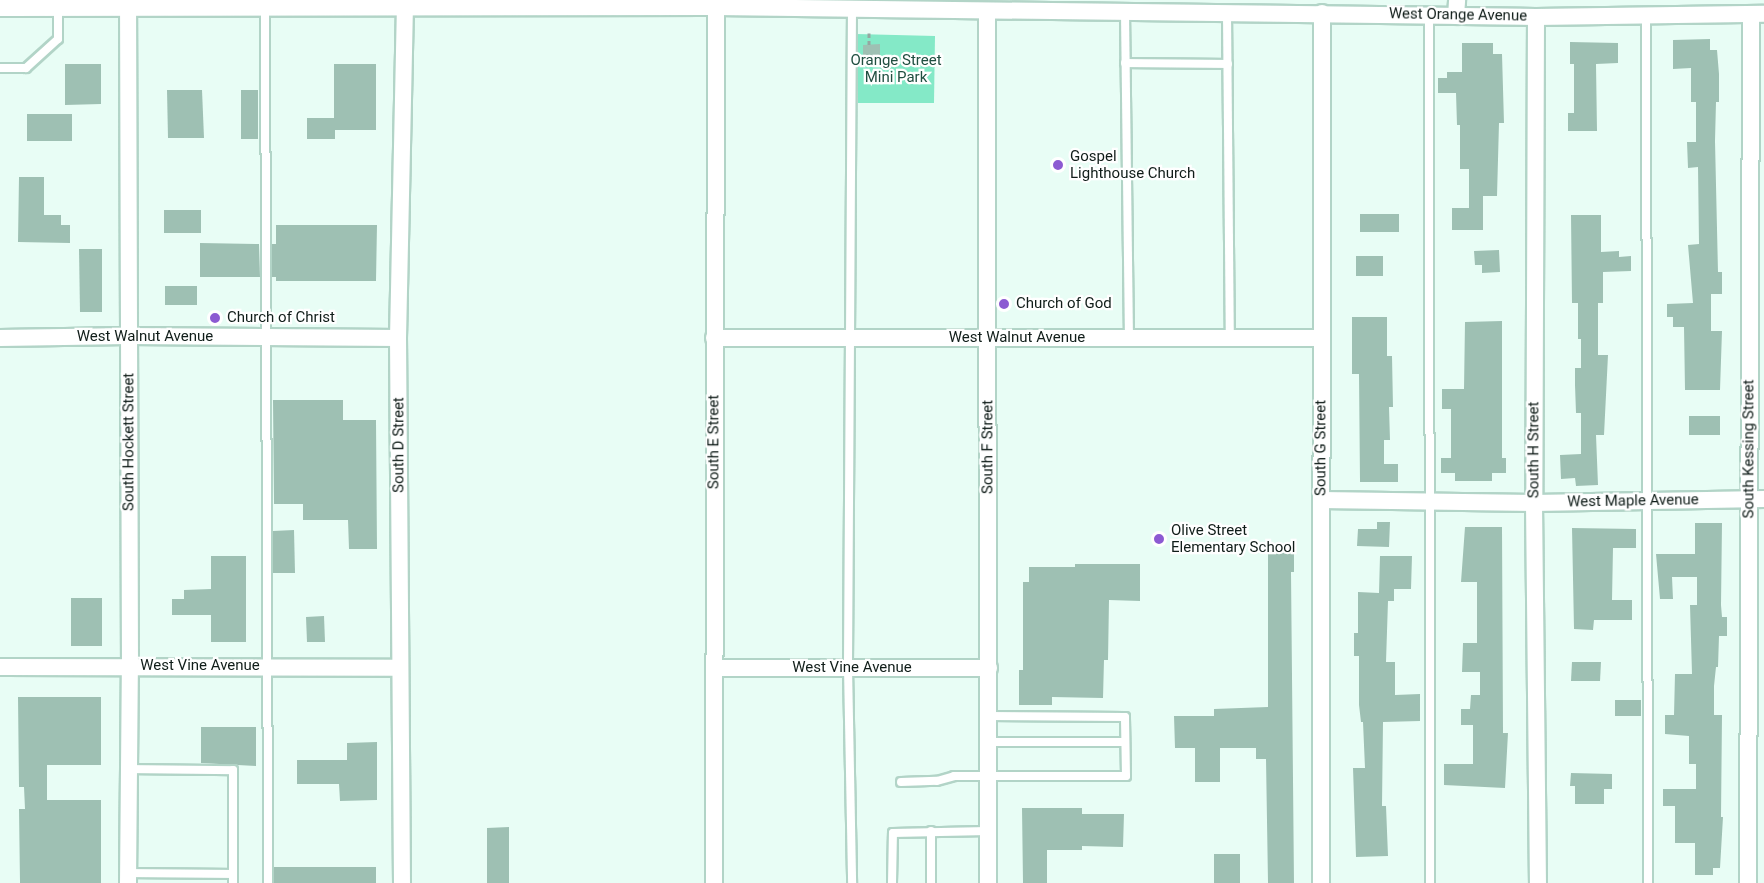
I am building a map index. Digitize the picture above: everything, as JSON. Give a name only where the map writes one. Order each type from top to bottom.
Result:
[{"type":"street","name":"West Orange Avenue","points":[[0,8],[58,8],[128,4],[265,8],[716,4],[852,9],[968,6],[987,11],[1125,13],[1222,9],[1429,15],[1456,8],[1536,16],[1646,14],[1703,6],[1757,14]]},
{"type":"street","name":"South Hockett Street","points":[[128,4],[130,666],[128,878]]},
{"type":"street","name":"South E Street","points":[[714,883],[716,4]]},
{"type":"street","name":"South D Street","points":[[402,883],[398,338],[405,8]]},
{"type":"street","name":"South F Street","points":[[987,11],[988,883]]},
{"type":"street","name":"South G Street","points":[[1321,883],[1322,13]]},
{"type":"street","name":"South Kessing Street","points":[[1749,883],[1757,499],[1757,14]]},
{"type":"street","name":"South H Street","points":[[1536,16],[1534,503],[1538,883]]},
{"type":"street","name":"West Walnut Avenue","points":[[0,338],[128,336],[398,338]]},
{"type":"street","name":"West Walnut Avenue","points":[[714,338],[1320,338]]},
{"type":"street","name":"West Maple Avenue","points":[[1321,500],[1534,503],[1757,499]]},
{"type":"street","name":"West Vine Avenue","points":[[0,667],[400,668]]},
{"type":"street","name":"West Vine Avenue","points":[[716,668],[989,668]]},
{"type":"lane","points":[[0,68],[26,68],[58,39],[58,8]]},
{"type":"lane","points":[[265,8],[268,883]]},
{"type":"lane","points":[[852,9],[848,668],[852,883]]},
{"type":"lane","points":[[1222,9],[1228,64],[1230,338]]},
{"type":"lane","points":[[1125,13],[1129,338]]},
{"type":"lane","points":[[1646,14],[1648,883]]},
{"type":"lane","points":[[1429,15],[1430,883]]},
{"type":"lane","points":[[1125,63],[1228,64]]},
{"type":"lane","points":[[901,782],[937,781],[954,776],[1126,776],[1125,717],[988,716]]},
{"type":"lane","points":[[988,742],[1125,742]]},
{"type":"lane","points":[[128,878],[233,878],[233,770],[129,770]]},
{"type":"lane","points":[[892,883],[891,834],[900,831],[988,831]]},
{"type":"lane","points":[[931,831],[931,883]]},
{"type":"path","points":[[869,33],[869,45]]},
{"type":"green space","name":"Orange Street Mini Park","points":[[856,34],[935,36],[934,103],[858,103]]},
{"type":"building","points":[[1710,39],[1710,50],[1717,50],[1719,74],[1715,141],[1718,272],[1722,272],[1722,294],[1711,294],[1711,331],[1722,331],[1720,390],[1685,390],[1684,327],[1673,327],[1673,317],[1667,317],[1667,304],[1693,303],[1688,245],[1699,244],[1698,167],[1688,168],[1687,142],[1696,142],[1696,102],[1691,102],[1691,68],[1673,69],[1673,40]]},
{"type":"building","points":[[1570,42],[1618,43],[1618,63],[1596,64],[1597,131],[1568,131],[1568,113],[1574,113],[1574,64],[1570,64]]},
{"type":"building","points":[[1462,43],[1493,43],[1493,54],[1502,54],[1504,123],[1499,123],[1497,196],[1483,196],[1483,230],[1452,230],[1452,208],[1469,208],[1469,169],[1460,169],[1460,125],[1457,125],[1456,93],[1438,93],[1438,78],[1447,78],[1447,72],[1462,72]]},
{"type":"building","points":[[880,44],[880,58],[863,59],[863,45]]},
{"type":"building","points":[[65,64],[101,64],[101,104],[65,105]]},
{"type":"building","points":[[334,64],[376,64],[376,130],[335,130],[335,139],[307,139],[307,118],[334,118]]},
{"type":"building","points":[[167,90],[202,90],[204,138],[168,138]]},
{"type":"building","points":[[241,90],[258,90],[258,139],[241,139]]},
{"type":"building","points":[[27,114],[72,114],[72,141],[27,141]]},
{"type":"building","points":[[19,177],[44,177],[44,215],[61,215],[61,225],[70,225],[70,243],[18,242]]},
{"type":"building","points":[[164,210],[201,210],[201,233],[164,233]]},
{"type":"building","points":[[1360,214],[1399,214],[1399,232],[1360,232]]},
{"type":"building","points":[[1571,215],[1601,215],[1601,252],[1619,251],[1619,257],[1631,256],[1631,271],[1603,272],[1603,303],[1598,303],[1598,355],[1608,355],[1604,435],[1596,435],[1598,485],[1576,486],[1575,478],[1561,479],[1560,455],[1581,454],[1581,413],[1576,413],[1575,368],[1581,368],[1581,339],[1578,339],[1578,303],[1572,303]]},
{"type":"building","points":[[276,225],[377,225],[376,281],[276,281],[276,277],[272,277],[272,244],[276,244]]},
{"type":"building","points":[[200,243],[259,244],[260,277],[200,277]]},
{"type":"building","points":[[79,249],[102,249],[102,312],[80,312]]},
{"type":"building","points":[[1499,250],[1500,272],[1482,273],[1482,265],[1475,265],[1474,251]]},
{"type":"building","points":[[1356,256],[1383,256],[1383,276],[1356,276]]},
{"type":"building","points":[[165,286],[197,286],[197,305],[165,305]]},
{"type":"building","points":[[1352,317],[1387,317],[1387,356],[1392,356],[1393,407],[1389,407],[1390,440],[1384,440],[1384,464],[1398,464],[1398,482],[1360,482],[1359,374],[1352,374]]},
{"type":"building","points":[[1502,321],[1502,458],[1506,458],[1506,473],[1492,473],[1492,481],[1455,481],[1455,473],[1441,473],[1441,458],[1451,458],[1451,409],[1442,409],[1442,389],[1464,389],[1465,322]]},
{"type":"building","points":[[273,400],[343,400],[343,420],[376,420],[377,549],[349,549],[348,520],[303,520],[303,504],[274,504]]},
{"type":"building","points":[[1689,416],[1720,416],[1720,435],[1689,435]]},
{"type":"building","points":[[1377,522],[1390,522],[1389,547],[1357,546],[1358,529],[1377,529]]},
{"type":"building","points":[[1695,523],[1722,523],[1721,605],[1722,617],[1727,617],[1727,636],[1719,636],[1718,667],[1716,667],[1714,686],[1714,715],[1722,715],[1721,817],[1723,817],[1720,868],[1713,868],[1713,875],[1695,875],[1695,843],[1675,843],[1675,806],[1663,806],[1663,789],[1696,789],[1696,764],[1689,764],[1689,736],[1665,734],[1665,715],[1674,715],[1675,674],[1692,674],[1690,605],[1697,605],[1697,577],[1672,577],[1673,599],[1660,599],[1656,554],[1695,554]]},
{"type":"building","points":[[1465,527],[1502,527],[1503,733],[1508,733],[1505,788],[1444,785],[1444,764],[1473,764],[1473,725],[1461,725],[1461,709],[1470,709],[1471,695],[1480,695],[1480,672],[1462,672],[1463,643],[1477,643],[1477,582],[1461,582]]},
{"type":"building","points":[[1572,528],[1636,529],[1636,548],[1613,548],[1612,600],[1632,600],[1632,620],[1594,620],[1593,630],[1574,629]]},
{"type":"building","points":[[294,530],[295,573],[273,573],[273,531]]},
{"type":"building","points":[[1268,547],[1294,547],[1294,572],[1291,572],[1294,883],[1268,883],[1266,759],[1256,759],[1256,748],[1220,748],[1220,782],[1195,782],[1195,748],[1175,748],[1174,716],[1214,716],[1214,709],[1268,707]]},
{"type":"building","points":[[211,556],[246,556],[246,642],[211,642],[211,615],[172,615],[172,599],[184,599],[184,590],[211,589]]},
{"type":"building","points":[[1380,556],[1412,556],[1411,589],[1394,589],[1394,601],[1388,601],[1386,662],[1395,662],[1395,695],[1420,694],[1420,721],[1383,722],[1382,806],[1386,806],[1388,856],[1356,857],[1353,768],[1365,768],[1363,722],[1361,722],[1359,705],[1359,656],[1354,656],[1354,633],[1358,633],[1358,592],[1379,593]]},
{"type":"building","points":[[1075,564],[1140,564],[1140,601],[1109,600],[1108,660],[1104,660],[1103,698],[1052,697],[1052,705],[1019,705],[1019,670],[1023,670],[1023,582],[1029,582],[1029,567],[1075,567]]},
{"type":"building","points":[[71,598],[102,598],[102,646],[71,646]]},
{"type":"building","points":[[324,616],[325,642],[307,642],[306,617]]},
{"type":"building","points":[[1572,662],[1601,662],[1600,681],[1571,681]]},
{"type":"building","points":[[18,697],[101,697],[101,765],[47,765],[47,800],[101,800],[101,883],[20,883],[19,809],[25,809],[24,787],[19,787]]},
{"type":"building","points":[[1615,700],[1641,700],[1641,716],[1615,716]]},
{"type":"building","points":[[201,727],[256,727],[256,766],[201,763]]},
{"type":"building","points":[[377,742],[377,800],[340,801],[339,784],[297,784],[297,760],[347,760],[347,743]]},
{"type":"building","points":[[1571,773],[1612,774],[1612,789],[1604,789],[1604,804],[1575,804],[1575,786],[1570,786]]},
{"type":"building","points":[[1022,808],[1082,808],[1082,814],[1124,814],[1123,847],[1082,846],[1082,850],[1047,850],[1047,883],[1023,883]]},
{"type":"building","points":[[509,827],[509,883],[487,883],[487,828]]},
{"type":"building","points":[[1214,854],[1240,854],[1240,883],[1214,883]]},
{"type":"building","points":[[274,867],[376,867],[376,883],[274,883]]},
{"type":"place","name":"Gospel Lighthouse Church","points":[[1058,165]]},
{"type":"place","name":"Church of God","points":[[1004,304]]},
{"type":"place","name":"Church of Christ","points":[[215,318]]},
{"type":"place","name":"Olive Street Elementary School","points":[[1159,539]]}]
